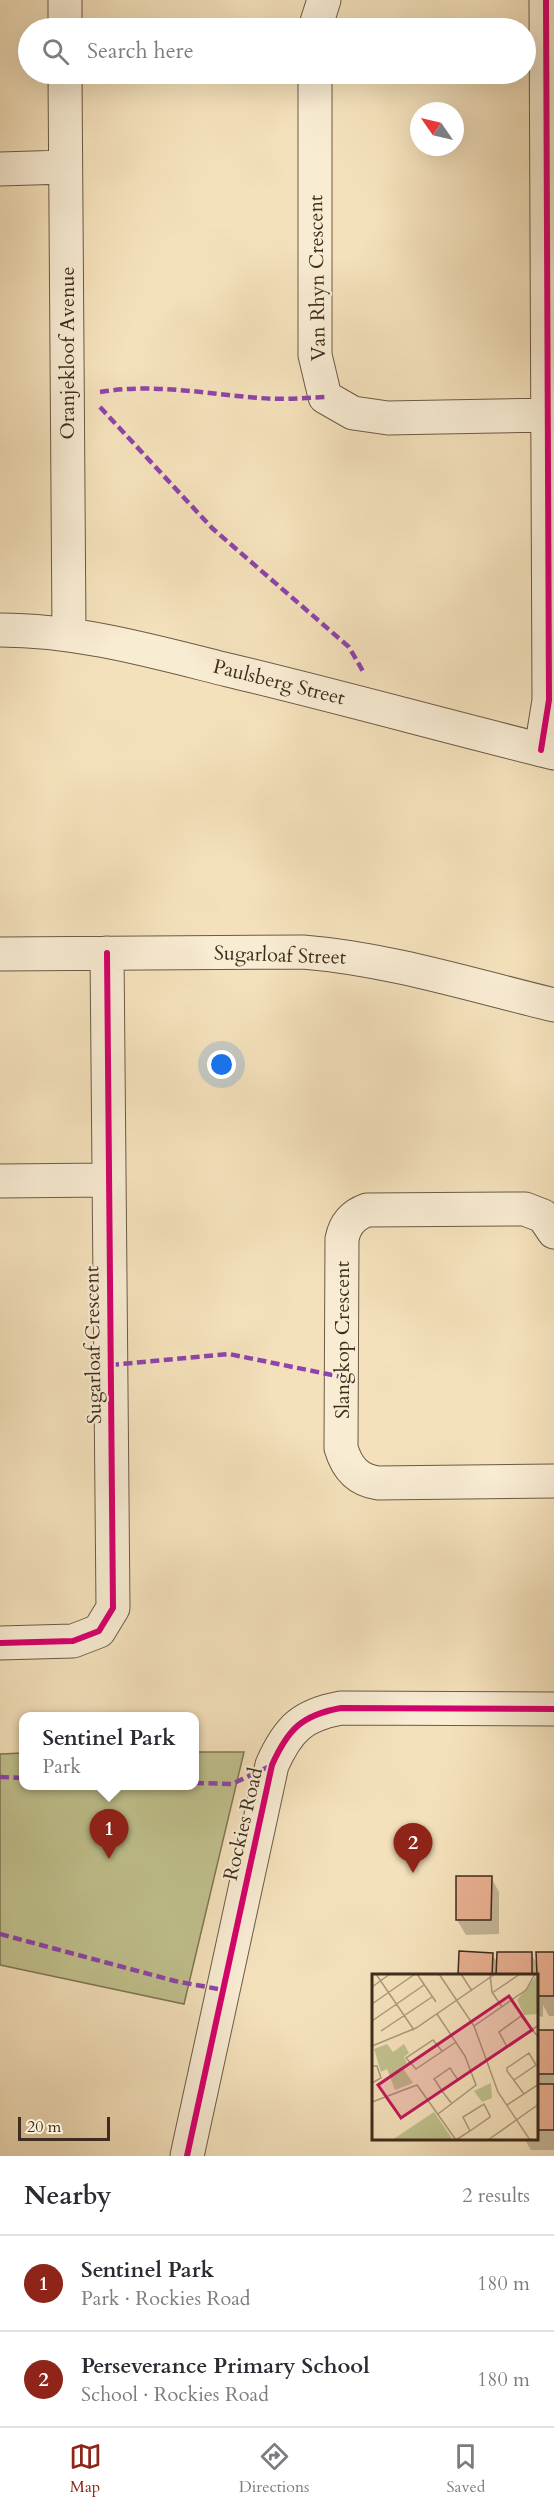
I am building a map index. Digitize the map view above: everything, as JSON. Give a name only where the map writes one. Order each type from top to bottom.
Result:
[{"type":"street","points":[[65,0],[65,18]]},
{"type":"street","points":[[318,18],[324,0]]},
{"type":"street","points":[[546,0],[549,415],[547,752]]},
{"type":"street","name":"Oranjekloof Avenue","points":[[65,84],[69,633]]},
{"type":"street","name":"Van Rhyn Crescent","points":[[315,84],[315,355],[325,397],[353,413],[388,418],[549,415]]},
{"type":"street","points":[[0,169],[65,167]]},
{"type":"street","name":"Paulsberg Street","points":[[0,630],[69,633],[122,644],[364,703],[547,752]]},
{"type":"street","name":"Sugarloaf Street","points":[[0,954],[303,952],[339,955],[554,1005]]},
{"type":"street","name":"Sugarloaf Crescent","points":[[0,1643],[73,1641],[99,1631],[113,1608],[106,953]]},
{"type":"street","points":[[0,1181],[108,1180]]},
{"type":"street","name":"Slangkop Crescent","points":[[554,1232],[543,1216],[535,1210],[525,1209],[367,1210],[352,1218],[342,1239],[341,1448],[344,1460],[351,1471],[368,1482],[554,1480]]},
{"type":"street","name":"Rockies Road","points":[[187,2156],[272,1765],[283,1740],[299,1723],[319,1712],[341,1708],[554,1709]]},
{"type":"green space","points":[[199,1752],[244,1752],[184,2004],[0,1965],[0,1754],[19,1753],[19,1790],[199,1790]]},
{"type":"building","points":[[456,1876],[492,1876],[491,1920],[456,1920]]},
{"type":"building","points":[[459,1951],[493,1953],[492,1974],[458,1974]]},
{"type":"building","points":[[497,1952],[532,1952],[532,1974],[496,1974]]},
{"type":"building","points":[[536,1952],[554,1952],[554,1996],[539,1996],[539,1974],[537,1974]]},
{"type":"building","points":[[539,2030],[554,2030],[554,2074],[539,2074]]},
{"type":"building","points":[[539,2084],[554,2084],[554,2130],[539,2130]]},
{"type":"marked path","points":[[100,392],[160,389],[268,399],[325,397]]},
{"type":"marked path","points":[[100,407],[212,528],[349,647],[364,673]]},
{"type":"marked path","points":[[110,1365],[229,1354],[342,1377]]},
{"type":"marked path","points":[[199,1783],[232,1784],[272,1765]]},
{"type":"marked path","points":[[0,1777],[19,1778]]},
{"type":"marked path","points":[[0,1934],[175,1981],[223,1990]]},
{"type":"cycle path","points":[[541,750],[549,700],[546,0]]},
{"type":"cycle path","points":[[0,1643],[73,1641],[99,1631],[113,1608],[107,953]]},
{"type":"cycle path","points":[[187,2156],[272,1765],[291,1733],[306,1720],[341,1708],[554,1709]]},
{"type":"place","name":"Sentinel Park","points":[[109,1859]]},
{"type":"place","name":"Perseverance Primary School","points":[[413,1873]]}]
